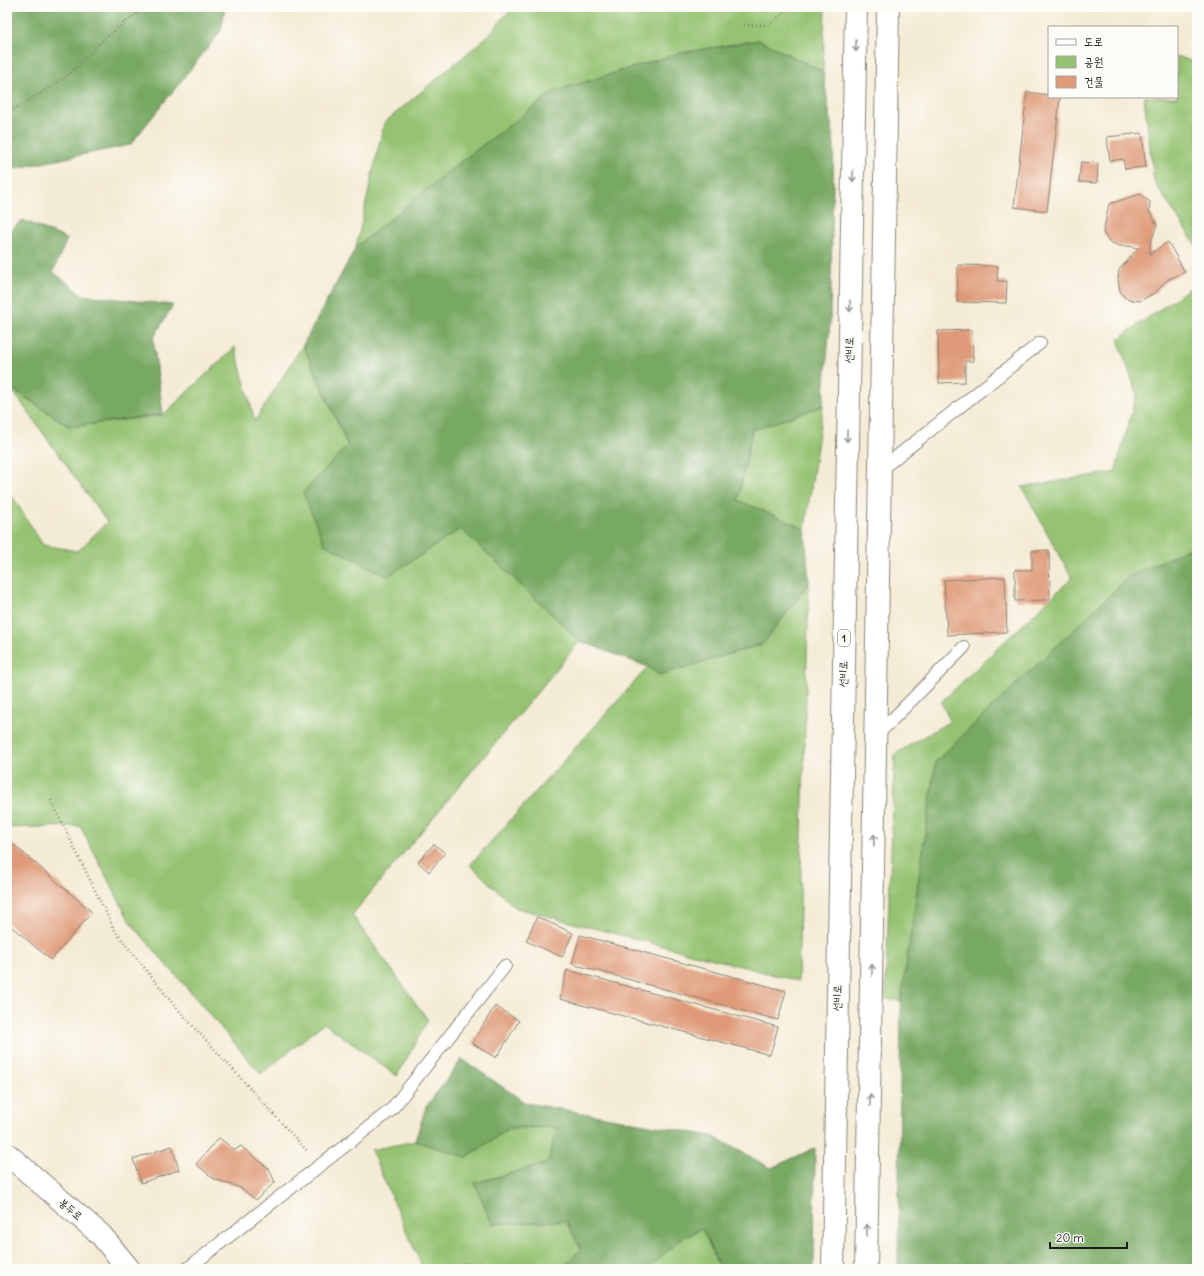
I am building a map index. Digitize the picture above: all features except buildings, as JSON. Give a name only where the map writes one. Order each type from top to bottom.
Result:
[{"type":"main road","name":"선비로","points":[[832,1269],[856,7]]},
{"type":"main road","points":[[866,1269],[888,7]]},
{"type":"main road","name":"봉두로","points":[[7,1154],[101,1234],[129,1269]]},
{"type":"lane","points":[[880,470],[1040,343]]},
{"type":"lane","points":[[876,736],[964,647]]},
{"type":"lane","points":[[187,1269],[391,1110],[505,966]]},
{"type":"path","points":[[7,114],[69,75],[105,38],[145,7]]},
{"type":"path","points":[[744,25],[768,25],[790,7]]},
{"type":"path","points":[[51,800],[115,931],[174,1005],[320,1166]]},
{"type":"green space","points":[[7,7],[225,7],[221,31],[130,145],[7,170]]},
{"type":"green space","points":[[512,7],[825,7],[823,72],[759,40],[680,53],[555,91],[356,247],[384,123],[489,35]]},
{"type":"green space","points":[[759,40],[823,72],[834,143],[830,323],[823,406],[752,430],[738,500],[805,529],[809,583],[763,644],[659,675],[648,667],[580,641],[461,529],[388,576],[325,545],[303,493],[348,445],[303,345],[356,247],[459,163],[555,91],[680,53]]},
{"type":"green space","points":[[1178,56],[1197,63],[1197,247],[1154,182],[1144,98],[1178,98]]},
{"type":"green space","points":[[23,220],[67,239],[53,272],[83,295],[173,305],[153,339],[163,414],[70,427],[10,387],[7,381],[7,233]]},
{"type":"green space","points":[[1197,283],[1197,545],[1130,576],[936,761],[901,1001],[885,999],[895,754],[950,721],[941,702],[1072,578],[1022,487],[1115,472],[1137,394],[1118,339]]},
{"type":"green space","points":[[303,345],[348,446],[303,493],[388,576],[461,528],[580,641],[352,915],[428,1020],[397,1076],[324,1023],[261,1074],[130,922],[80,826],[7,828],[7,488],[43,545],[78,551],[107,522],[10,387],[70,427],[163,415],[235,347],[255,421]]},
{"type":"green space","points":[[823,406],[805,529],[738,500],[752,430]]},
{"type":"green space","points":[[1197,545],[1197,1269],[898,1269],[901,1001],[936,761],[1130,576]]},
{"type":"green space","points":[[809,583],[798,981],[516,908],[470,865],[648,667],[659,675],[763,644]]},
{"type":"green space","points":[[462,1059],[526,1103],[712,1136],[771,1168],[815,1148],[814,1266],[810,1269],[720,1269],[702,1228],[678,1241],[648,1269],[561,1269],[581,1249],[566,1221],[492,1224],[475,1183],[548,1163],[556,1127],[510,1128],[467,1157],[415,1141],[426,1107]]},
{"type":"green space","points":[[556,1127],[549,1163],[475,1183],[492,1224],[566,1221],[581,1249],[561,1269],[423,1269],[371,1150],[415,1141],[467,1157],[510,1128]]},
{"type":"green space","points":[[702,1228],[720,1269],[648,1269],[678,1241]]}]
